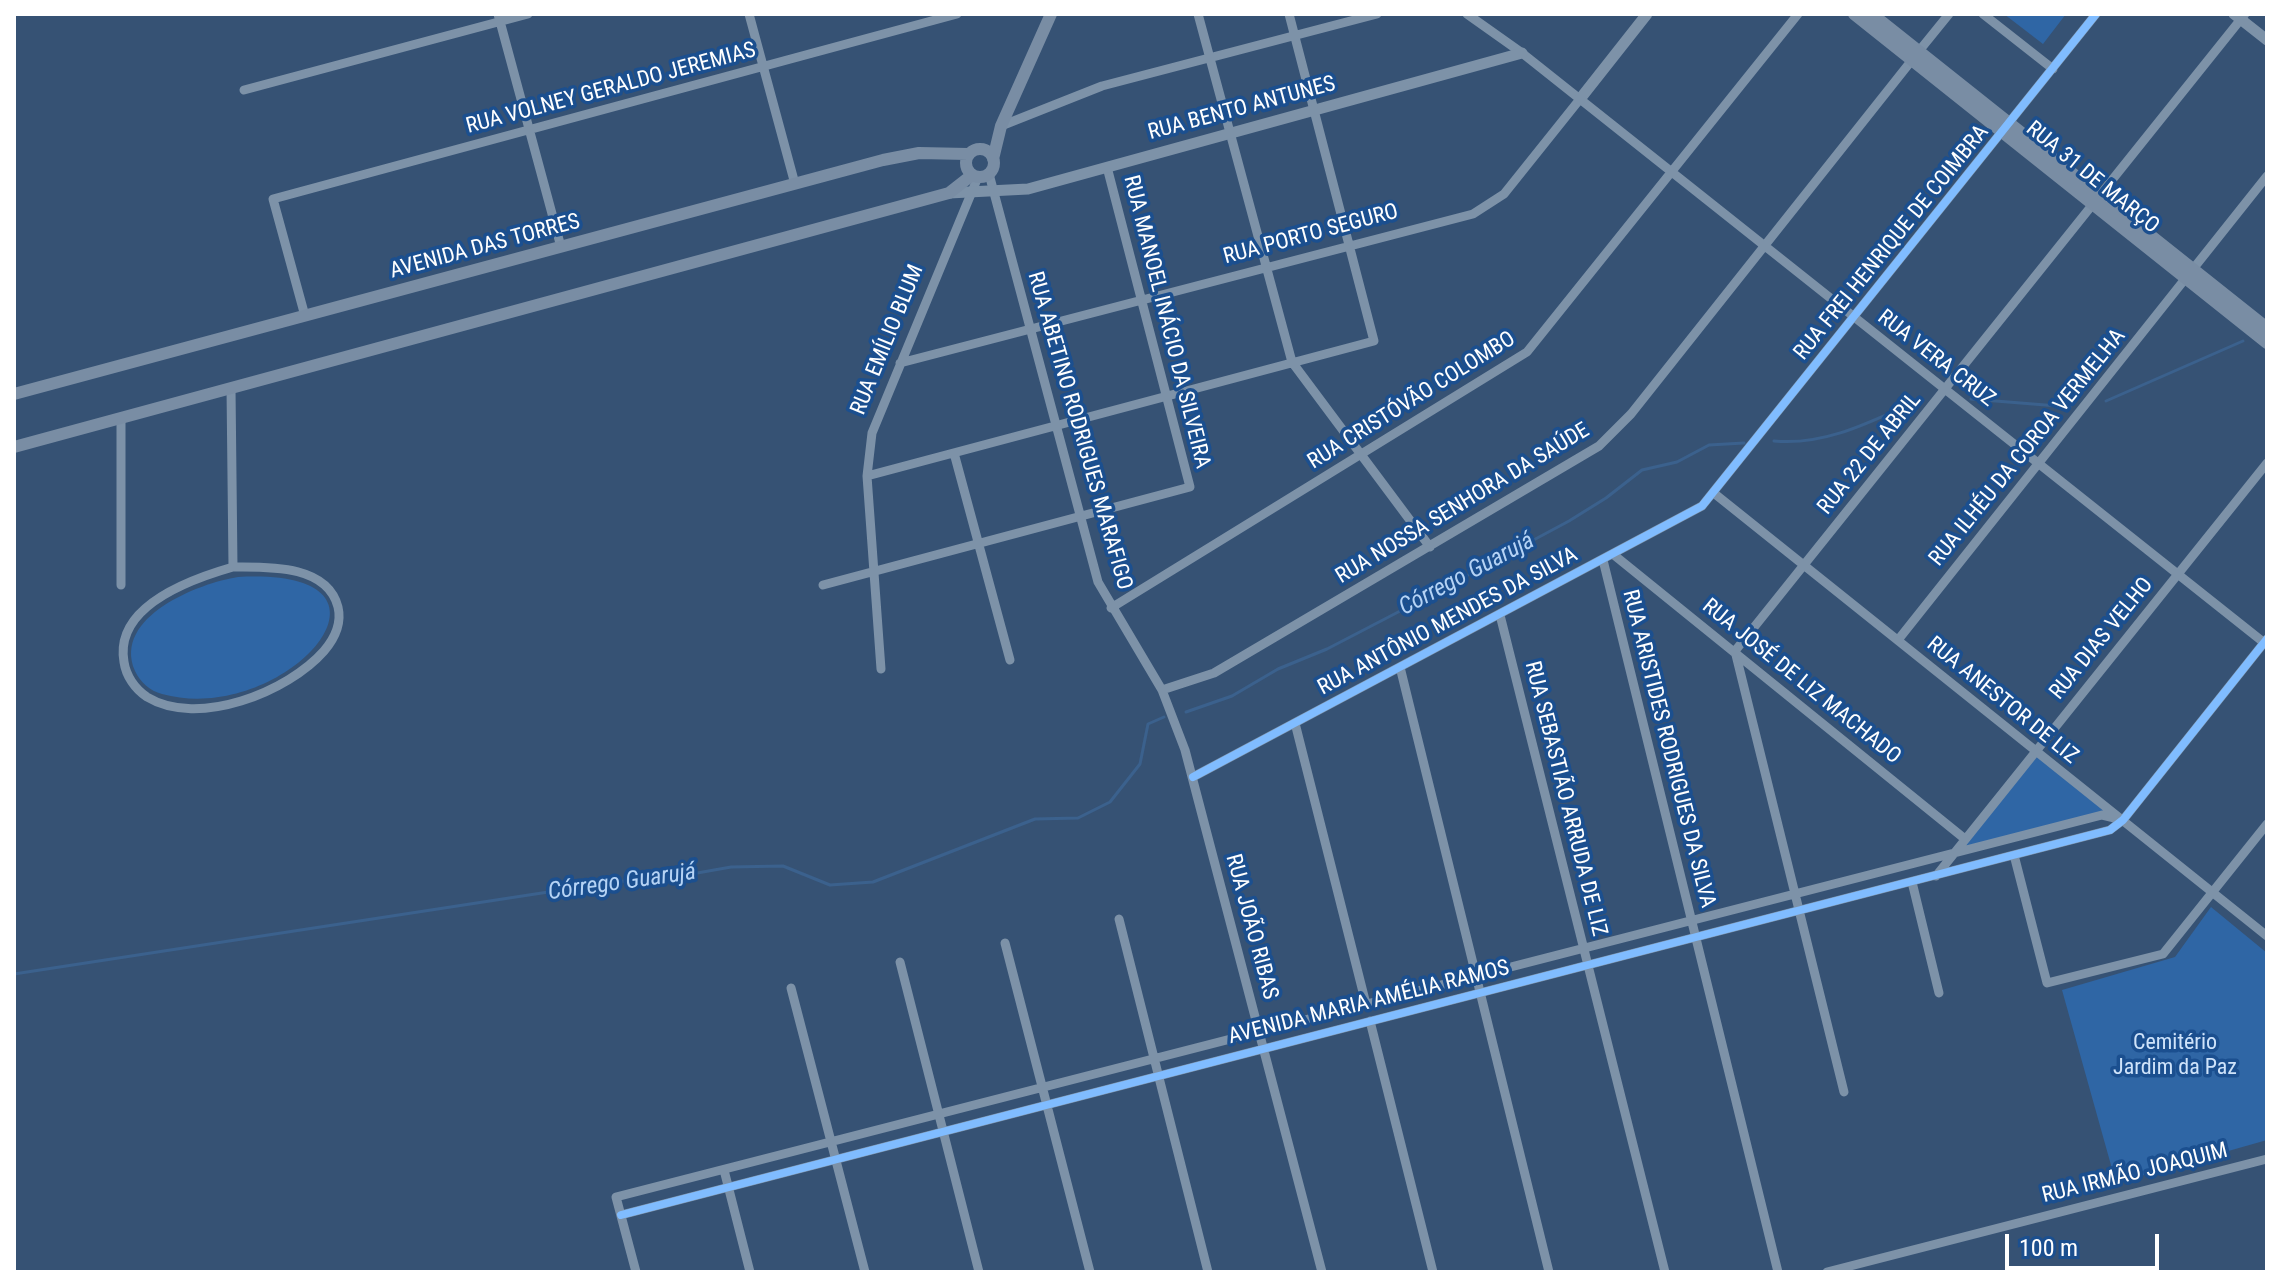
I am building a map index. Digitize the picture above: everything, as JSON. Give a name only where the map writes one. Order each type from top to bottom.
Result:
[{"type":"main road","points":[[14,447],[949,193],[980,175],[993,159],[1001,126],[1051,14]]},
{"type":"main road","name":"RUA 31 DE MARÇO","points":[[1854,14],[1915,56],[2006,128],[2189,274],[2267,343]]},
{"type":"main road","name":"RUA 31 DE MARÇO","points":[[1872,14],[1915,56]]},
{"type":"main road","points":[[980,175],[965,163],[1001,126]]},
{"type":"main road","points":[[975,151],[993,159]]},
{"type":"main road","name":"AVENIDA DAS TORRES","points":[[14,394],[902,156],[975,151]]},
{"type":"main road","name":"RUA 31 DE MARÇO","points":[[2189,274],[2267,328]]},
{"type":"street","points":[[244,90],[499,18],[528,14]]},
{"type":"street","points":[[749,14],[795,184]]},
{"type":"street","name":"RUA VOLNEY GERALDO JEREMIAS","points":[[305,316],[273,199],[957,14]]},
{"type":"street","points":[[1198,14],[1292,362],[1430,547]]},
{"type":"street","points":[[867,476],[1374,341],[1289,14]]},
{"type":"street","points":[[1001,126],[1087,91],[1377,14]]},
{"type":"street","name":"RUA VERA CRUZ","points":[[1467,14],[1522,53],[2266,642]]},
{"type":"street","name":"RUA PORTO SEGURO","points":[[900,363],[1473,214],[1495,203],[1647,14]]},
{"type":"street","name":"RUA CRISTÓVÃO COLOMBO","points":[[1111,608],[1527,352],[1798,14]]},
{"type":"street","name":"RUA NOSSA SENHORA DA SAÚDE","points":[[1162,690],[1214,673],[1599,446],[1631,414],[1949,14]]},
{"type":"street","points":[[1983,14],[2053,69]]},
{"type":"street","name":"RUA FREI HENRIQUE DE COIMBRA","points":[[1715,494],[2096,14]]},
{"type":"street","points":[[2240,16],[2267,40]]},
{"type":"street","name":"RUA 22 DE ABRIL","points":[[1735,651],[2240,16]]},
{"type":"street","points":[[499,18],[561,247]]},
{"type":"street","name":"RUA BENTO ANTUNES","points":[[972,193],[1028,189],[1522,53]]},
{"type":"street","name":"RUA MANOEL INÁCIO DA SILVEIRA","points":[[1082,516],[1190,487],[1107,167]]},
{"type":"street","name":"RUA ABETINO RODRIGUES MARAFIGO","points":[[980,175],[993,192],[1033,328],[1098,582],[1162,690],[1193,777]]},
{"type":"street","name":"RUA EMÍLIO BLUM","points":[[881,669],[867,476],[872,433],[980,175]]},
{"type":"street","name":"RUA ILHÉU DA COROA VERMELHA","points":[[1898,640],[2267,176]]},
{"type":"street","points":[[949,193],[972,193]]},
{"type":"street","points":[[231,388],[233,567]]},
{"type":"street","points":[[121,418],[121,585]]},
{"type":"street","points":[[954,453],[1010,660]]},
{"type":"street","name":"RUA DIAS VELHO","points":[[1936,876],[2267,463]]},
{"type":"street","name":"RUA ANTÔNIO MENDES DA SILVA","points":[[1193,777],[1685,517],[1715,494]]},
{"type":"street","name":"RUA ANESTOR DE LIZ","points":[[1715,494],[2267,936]]},
{"type":"street","points":[[823,585],[1082,516]]},
{"type":"street","name":"RUA JOSÉ DE LIZ MACHADO","points":[[1614,555],[1965,839]]},
{"type":"street","name":"RUA ARISTIDES RODRIGUES DA SILVA","points":[[1603,560],[1778,1272]]},
{"type":"street","points":[[233,567],[285,570],[320,581],[333,594],[339,611],[338,628],[330,644],[297,675],[257,696],[192,707],[149,698],[135,687],[124,662],[126,638],[133,623],[155,602],[180,586],[233,567]]},
{"type":"street","name":"RUA SEBASTIÃO ARRUDA DE LIZ","points":[[1500,615],[1665,1272]]},
{"type":"street","points":[[2123,820],[2266,642]]},
{"type":"street","points":[[1735,651],[1844,1092]]},
{"type":"street","points":[[1400,667],[1549,1272]]},
{"type":"street","points":[[1295,723],[1366,1004]]},
{"type":"street","name":"RUA JOÃO RIBAS","points":[[1193,777],[1322,1272]]},
{"type":"street","name":"AVENIDA MARIA AMÉLIA RAMOS","points":[[2102,815],[2123,820],[2110,830],[1936,876],[621,1215],[616,1197],[2102,815]]},
{"type":"street","points":[[2014,855],[2047,983],[2163,954],[2267,824]]},
{"type":"street","points":[[1912,882],[1939,993]]},
{"type":"street","points":[[1119,919],[1208,1272]]},
{"type":"street","points":[[1005,943],[1090,1272]]},
{"type":"street","points":[[900,962],[979,1272]]},
{"type":"street","points":[[791,988],[865,1272]]},
{"type":"street","points":[[1370,1021],[1433,1272]]},
{"type":"street","name":"RUA IRMÃO JOAQUIM","points":[[1827,1272],[2267,1159]]},
{"type":"street","points":[[724,1170],[750,1272]]},
{"type":"street","points":[[621,1215],[636,1272]]},
{"type":"green space","points":[[2004,14],[2066,14],[2043,44]]},
{"type":"green space","points":[[238,577],[294,581],[323,596],[330,619],[317,644],[290,669],[252,689],[208,698],[162,694],[146,686],[135,671],[131,652],[136,634],[147,619],[182,595]]},
{"type":"green space","points":[[2036,751],[2123,820],[2102,815],[1954,853]]},
{"type":"green space","name":"Cemitério Jardim da Paz","points":[[2211,907],[2267,953],[2267,1140],[2116,1183],[2062,990],[2175,957]]},
{"type":"waterway","name":"Córrego Guarujá","points":[[2106,401],[2243,341]]},
{"type":"waterway","name":"Córrego Guarujá","points":[[1774,441],[1813,440],[1850,430],[1921,399]]},
{"type":"waterway","name":"Córrego Guarujá","points":[[1971,399],[2070,407]]},
{"type":"waterway","name":"Córrego Guarujá","points":[[1186,712],[1232,696],[1278,669],[1327,649],[1429,596],[1569,521],[1642,470],[1677,462],[1709,445],[1744,443]]},
{"type":"waterway","name":"Córrego Guarujá","points":[[14,974],[620,881],[641,883],[731,867],[783,866],[830,885],[873,882],[1035,819],[1078,818],[1110,802],[1140,764],[1148,724],[1164,717]]},
{"type":"cycle path","points":[[1193,777],[1702,506],[2096,14]]},
{"type":"cycle path","points":[[621,1215],[2110,830],[2123,820],[2267,639]]}]
